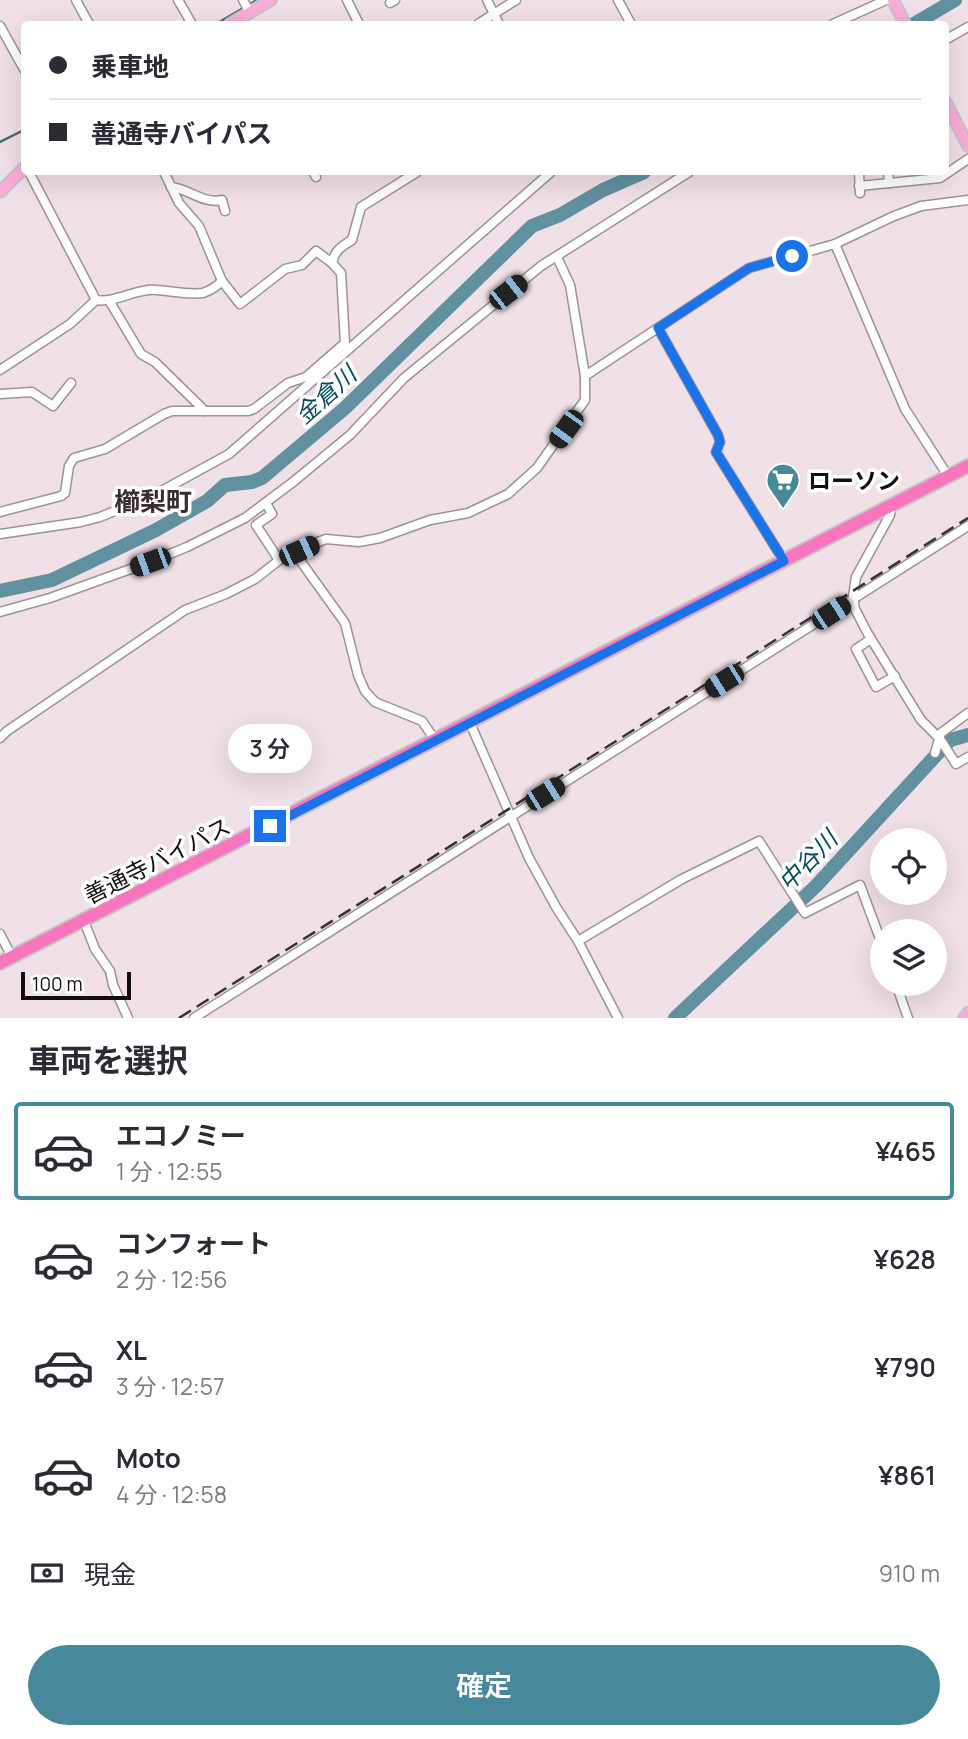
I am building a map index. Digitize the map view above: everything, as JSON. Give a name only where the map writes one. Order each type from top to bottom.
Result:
[{"type":"highway","name":"善通寺バイパス","points":[[6,960],[968,466]]},
{"type":"main road","points":[[233,21],[246,6],[271,0]]},
{"type":"main road","points":[[893,0],[904,21]]},
{"type":"main road","points":[[949,109],[968,146]]},
{"type":"main road","points":[[0,191],[21,171]]},
{"type":"main road","points":[[964,1018],[968,1013]]},
{"type":"street","points":[[76,0],[87,21]]},
{"type":"street","points":[[347,0],[358,21]]},
{"type":"street","points":[[487,0],[498,21]]},
{"type":"street","points":[[482,21],[516,0]]},
{"type":"street","points":[[618,0],[629,21]]},
{"type":"street","points":[[840,21],[886,0]]},
{"type":"street","points":[[182,2],[191,21]]},
{"type":"street","points":[[0,26],[21,64]]},
{"type":"street","points":[[949,38],[968,27]]},
{"type":"street","points":[[949,172],[968,159]]},
{"type":"street","points":[[31,175],[96,300]]},
{"type":"street","points":[[0,534],[81,522],[154,495],[229,454],[345,343],[341,273],[332,263],[316,251],[302,265],[285,269],[240,304],[222,281],[199,226],[179,203],[165,175]]},
{"type":"street","points":[[332,263],[340,247],[352,240],[361,207],[411,175]]},
{"type":"street","points":[[534,175],[536,184]]},
{"type":"street","points":[[0,512],[61,496],[65,493],[69,466],[74,458],[105,449],[164,414],[172,411],[248,411],[288,383],[308,380],[547,175]]},
{"type":"street","points":[[0,612],[61,594],[187,548],[245,518],[349,435],[412,371],[541,266],[684,175]]},
{"type":"street","points":[[859,175],[859,190],[889,183],[940,178],[944,175]]},
{"type":"street","points":[[888,175],[889,183]]},
{"type":"street","points":[[912,175],[916,180]]},
{"type":"street","points":[[171,187],[180,188],[200,199],[222,200],[225,211]]},
{"type":"street","points":[[585,376],[749,268],[835,244],[921,206],[968,200]]},
{"type":"street","points":[[835,244],[905,409],[948,476]]},
{"type":"street","points":[[0,738],[146,635],[199,603],[226,594],[255,579],[294,552],[326,539],[359,542],[380,538],[429,520],[468,513],[508,494],[537,468],[585,400],[587,389],[570,285],[557,257]]},
{"type":"street","points":[[96,300],[110,302],[128,295],[156,290],[203,293],[222,281]]},
{"type":"street","points":[[0,370],[70,324],[96,300]]},
{"type":"street","points":[[110,302],[141,354],[155,362],[205,411]]},
{"type":"street","points":[[658,328],[718,435],[720,442],[716,452],[784,561]]},
{"type":"street","points":[[0,394],[32,392],[53,406],[71,383]]},
{"type":"street","points":[[266,503],[272,514],[256,525],[279,560]]},
{"type":"street","points":[[891,506],[890,515],[861,565],[854,583],[853,599],[860,621],[921,720],[940,739],[956,764],[968,757]]},
{"type":"street","points":[[194,1018],[968,526]]},
{"type":"street","points":[[294,552],[345,623],[358,675],[365,691],[375,702],[422,721],[435,740]]},
{"type":"street","points":[[871,639],[856,649],[876,687],[895,676]]},
{"type":"street","points":[[935,753],[941,733],[968,713]]},
{"type":"street","points":[[470,723],[510,818],[549,895],[578,941],[618,1018]]},
{"type":"street","points":[[578,941],[682,879],[758,841],[805,913],[860,885],[873,919]]},
{"type":"street","points":[[84,921],[95,949],[110,971],[113,985],[128,1018]]},
{"type":"street","points":[[0,934],[6,960]]},
{"type":"street","points":[[900,996],[908,1018]]},
{"type":"waterway","points":[[221,21],[257,0]]},
{"type":"waterway","name":"金倉川","points":[[919,21],[955,0]]},
{"type":"waterway","points":[[0,142],[21,132]]},
{"type":"waterway","name":"金倉川","points":[[0,591],[52,580],[156,530],[207,501],[225,485],[262,478],[345,408],[532,226],[560,215],[603,190],[637,175]]},
{"type":"waterway","name":"中谷川","points":[[675,1018],[816,886],[950,740],[968,735]]},
{"type":"railway","points":[[179,1018],[968,518]]},
{"type":"place","name":"ローソン","points":[[783,510]]},
{"type":"district","name":"櫛梨町","points":[[153,501]]},
{"type":"route","points":[[270,826],[784,561],[716,452],[720,442],[718,435],[658,328],[749,268],[792,256]]}]
